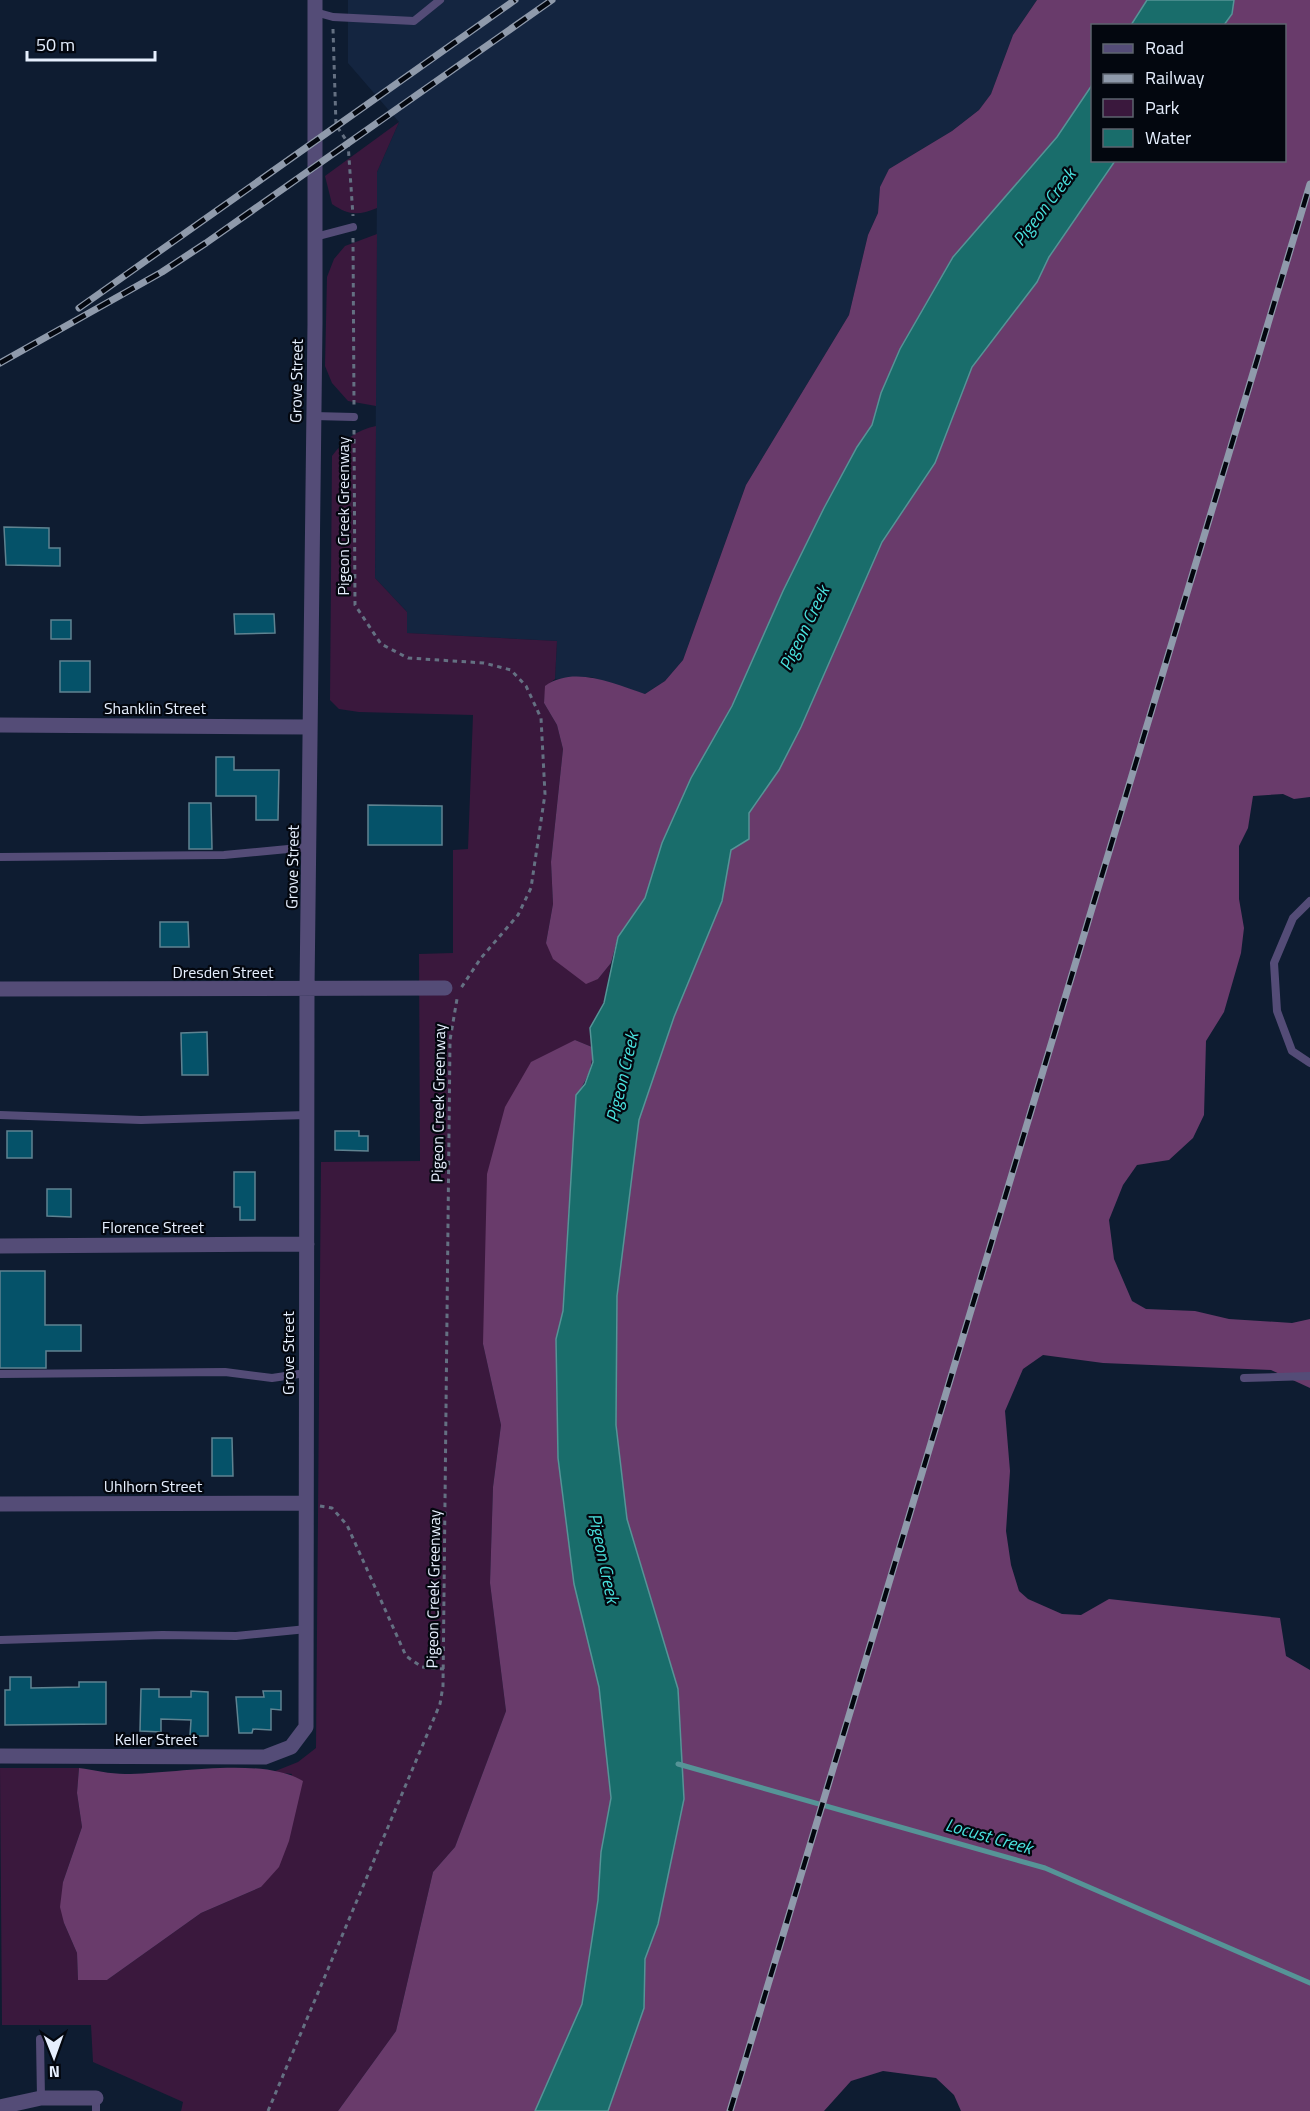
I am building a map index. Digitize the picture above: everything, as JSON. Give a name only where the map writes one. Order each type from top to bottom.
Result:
[{"type":"street","name":"Grove Street","points":[[303,1734],[306,1727],[307,989],[314,416],[315,6]]},
{"type":"street","name":"Shanklin Street","points":[[0,725],[310,727]]},
{"type":"street","name":"Dresden Street","points":[[0,989],[445,988]]},
{"type":"street","name":"Florence Street","points":[[0,1246],[307,1244]]},
{"type":"street","name":"Uhlhorn Street","points":[[0,1504],[305,1503]]},
{"type":"street","name":"Keller Street","points":[[0,1756],[265,1757],[291,1747],[303,1734]]},
{"type":"street","points":[[0,2107],[41,2098],[96,2105]]},
{"type":"lane","points":[[315,6],[333,17],[414,21],[440,0]]},
{"type":"lane","points":[[315,237],[353,227]]},
{"type":"lane","points":[[314,416],[354,417]]},
{"type":"lane","points":[[0,857],[224,855],[310,847]]},
{"type":"lane","points":[[1310,901],[1293,918],[1274,963],[1277,1011],[1292,1051],[1310,1063]]},
{"type":"lane","points":[[0,1115],[141,1120],[307,1115]]},
{"type":"lane","points":[[0,1374],[225,1372],[272,1378],[306,1372]]},
{"type":"lane","points":[[1244,1378],[1310,1376]]},
{"type":"lane","points":[[0,1640],[162,1635],[236,1636],[306,1629]]},
{"type":"lane","points":[[40,2038],[41,2098]]},
{"type":"path","name":"Pigeon Creek Greenway","points":[[268,2111],[440,1704],[444,1669],[453,1008],[462,987],[481,958],[518,915],[531,888],[545,794],[541,718],[526,686],[511,670],[484,663],[408,658],[381,644],[355,605],[353,227],[348,143],[336,125],[333,17]]},
{"type":"path","points":[[305,1503],[332,1508],[347,1525],[406,1656],[422,1667],[444,1669]]},
{"type":"shaded area","points":[[348,0],[1037,0],[1013,35],[991,94],[979,110],[952,131],[889,169],[880,187],[878,213],[868,235],[849,315],[746,485],[683,660],[665,681],[645,694],[591,677],[555,679],[557,641],[406,633],[407,612],[375,578],[377,172],[399,122],[348,63]]},
{"type":"shaded area","points":[[1037,0],[1147,0],[1132,24],[1091,24],[1091,86],[1057,137],[952,258],[900,349],[881,393],[872,425],[857,447],[824,508],[783,591],[732,706],[691,778],[662,843],[645,898],[618,937],[611,963],[598,979],[586,984],[553,959],[546,943],[553,904],[551,862],[563,749],[557,725],[544,703],[545,686],[569,677],[595,678],[645,694],[665,681],[683,660],[746,485],[849,315],[868,235],[878,213],[880,187],[889,169],[952,131],[979,110],[991,94],[1013,35]]},
{"type":"shaded area","points":[[1234,0],[1310,0],[1310,797],[1294,799],[1283,794],[1253,796],[1248,828],[1239,846],[1239,899],[1244,928],[1241,953],[1224,1012],[1206,1041],[1204,1115],[1193,1138],[1169,1160],[1137,1165],[1123,1185],[1109,1220],[1114,1259],[1132,1301],[1146,1309],[1195,1311],[1229,1319],[1292,1323],[1310,1319],[1310,1388],[1271,1370],[1103,1363],[1043,1355],[1023,1369],[1005,1411],[1010,1471],[1006,1531],[1011,1565],[1019,1591],[1028,1599],[1062,1614],[1081,1615],[1109,1599],[1280,1618],[1286,1656],[1310,1670],[1310,2111],[961,2111],[954,2095],[936,2078],[883,2071],[851,2081],[824,2111],[608,2111],[644,2008],[645,1959],[658,1924],[684,1799],[678,1689],[627,1519],[616,1425],[617,1296],[639,1120],[674,1017],[722,901],[731,850],[749,839],[749,813],[779,770],[801,727],[882,542],[935,463],[972,367],[1037,282],[1049,257],[1114,162],[1286,162],[1286,24],[1225,24],[1232,14]]},
{"type":"shaded area","points":[[575,1040],[592,1047],[592,1060],[589,1073],[576,1096],[563,1311],[556,1339],[558,1458],[574,1584],[599,1687],[611,1798],[601,1852],[598,1900],[582,2004],[535,2111],[338,2111],[396,2031],[433,1872],[455,1847],[506,1711],[490,1583],[493,1487],[501,1425],[483,1344],[487,1174],[505,1107],[531,1062]]},
{"type":"shaded area","points":[[79,1768],[125,1774],[217,1768],[264,1769],[303,1781],[289,1841],[279,1867],[261,1887],[201,1913],[107,1980],[78,1980],[77,1953],[60,1907],[63,1882],[82,1827],[77,1793]]},
{"type":"green space","points":[[399,122],[377,172],[377,208],[353,213],[332,204],[325,176]]},
{"type":"green space","points":[[377,234],[376,406],[348,401],[332,383],[325,366],[327,277],[334,259],[345,246]]},
{"type":"green space","points":[[376,426],[375,578],[407,612],[407,633],[557,641],[555,679],[546,686],[544,703],[557,725],[563,749],[551,862],[553,904],[546,943],[598,979],[611,963],[604,1003],[590,1028],[592,1047],[575,1040],[483,1344],[501,1425],[493,1487],[490,1583],[506,1711],[455,1847],[433,1872],[396,2031],[338,2111],[181,2111],[183,2102],[93,2062],[91,2025],[2,2025],[0,1768],[79,1768],[77,1793],[82,1827],[63,1882],[64,1923],[77,1953],[78,1980],[107,1980],[201,1913],[261,1887],[292,1774],[273,1772],[298,1762],[316,1748],[321,1162],[420,1161],[419,954],[453,953],[453,850],[468,849],[473,715],[359,712],[339,709],[330,700],[332,456],[351,436]]},
{"type":"water","points":[[1147,0],[1234,0],[1232,14],[1225,24],[1132,24]]},
{"type":"water","name":"Pigeon Creek","points":[[1091,86],[1091,162],[1114,162],[1049,257],[1037,282],[972,367],[935,463],[882,542],[801,727],[779,770],[749,813],[749,839],[731,850],[722,901],[674,1017],[639,1120],[617,1296],[616,1425],[627,1519],[678,1689],[684,1799],[658,1924],[645,1959],[644,2008],[608,2111],[535,2111],[582,2004],[598,1900],[601,1852],[611,1798],[599,1687],[574,1584],[558,1458],[556,1339],[563,1311],[576,1095],[585,1084],[593,1062],[590,1028],[604,1003],[618,937],[645,898],[662,843],[691,778],[732,706],[783,591],[824,508],[857,447],[872,425],[881,393],[900,349],[953,257],[1057,137]]},
{"type":"building","points":[[4,527],[49,528],[49,548],[60,548],[60,566],[6,565]]},
{"type":"building","points":[[234,614],[274,614],[275,633],[235,634]]},
{"type":"building","points":[[51,620],[71,620],[71,639],[51,639]]},
{"type":"building","points":[[60,661],[90,661],[90,692],[60,692]]},
{"type":"building","points":[[216,757],[234,757],[234,770],[279,770],[278,820],[256,820],[256,796],[216,796]]},
{"type":"building","points":[[189,803],[211,803],[212,849],[189,849]]},
{"type":"building","points":[[368,805],[442,806],[442,845],[368,845]]},
{"type":"building","points":[[160,922],[188,922],[189,947],[160,947]]},
{"type":"building","points":[[207,1032],[208,1075],[182,1075],[181,1033]]},
{"type":"building","points":[[7,1131],[32,1131],[32,1158],[7,1158]]},
{"type":"building","points":[[335,1131],[359,1131],[359,1136],[368,1136],[368,1151],[335,1150]]},
{"type":"building","points":[[234,1172],[255,1172],[255,1220],[240,1220],[240,1207],[234,1207]]},
{"type":"building","points":[[47,1189],[71,1189],[71,1217],[47,1216]]},
{"type":"building","points":[[0,1271],[45,1271],[45,1325],[81,1325],[81,1351],[46,1351],[46,1368],[0,1368]]},
{"type":"building","points":[[212,1438],[232,1438],[233,1476],[212,1476]]},
{"type":"building","points":[[10,1677],[31,1677],[31,1688],[79,1687],[79,1682],[106,1682],[106,1724],[5,1725],[5,1690],[10,1690]]},
{"type":"building","points":[[141,1689],[159,1689],[159,1697],[191,1697],[191,1691],[208,1692],[208,1736],[190,1736],[191,1720],[161,1719],[161,1732],[140,1731]]},
{"type":"building","points":[[263,1691],[281,1691],[281,1710],[271,1709],[271,1730],[253,1729],[252,1733],[239,1733],[236,1697],[264,1697]]},
{"type":"waterway","name":"Locust Creek","points":[[678,1764],[1045,1868],[1310,1983]]},
{"type":"railway","points":[[79,308],[515,0]]},
{"type":"railway","points":[[0,363],[162,272],[552,0]]},
{"type":"railway","points":[[730,2111],[1310,184]]}]
